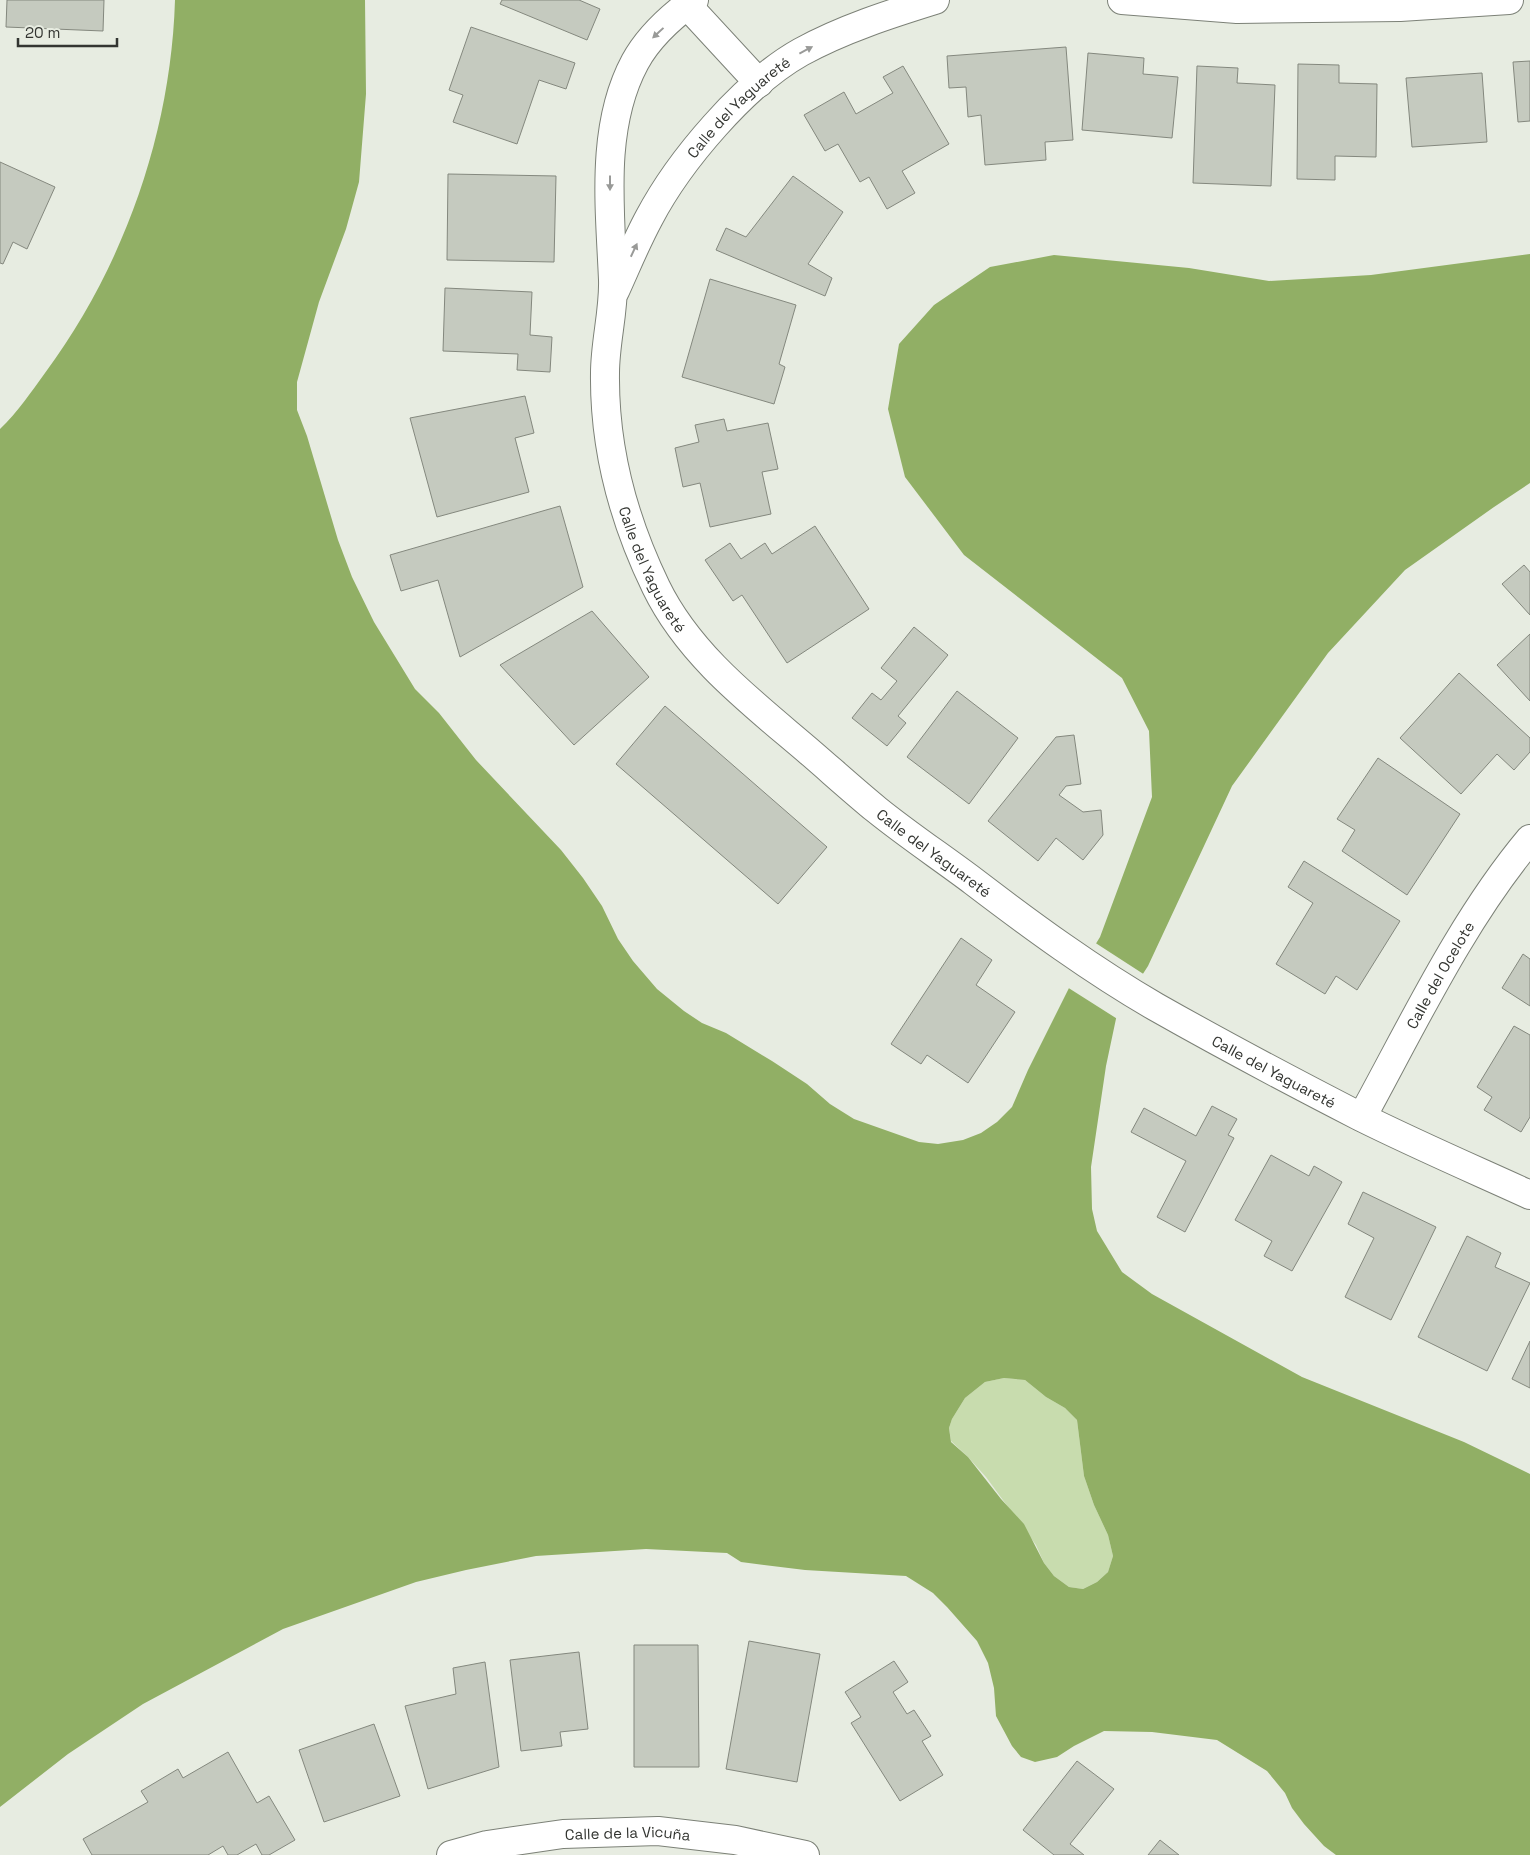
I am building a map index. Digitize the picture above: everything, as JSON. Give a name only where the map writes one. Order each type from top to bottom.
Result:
[{"type":"street","name":"Calle del Yaguareté","points":[[614,294],[649,218],[685,161],[704,138],[759,83],[800,53],[827,39],[893,13],[935,0]]},
{"type":"street","points":[[1122,0],[1237,9],[1400,7],[1509,0]]},
{"type":"street","name":"Calle del Yaguareté","points":[[690,3],[650,40],[636,61],[624,89],[617,116],[610,148],[610,215],[614,294],[604,369],[606,427],[618,489],[635,539],[658,591],[689,639],[727,681],[879,811],[1053,942],[1154,1006],[1362,1117],[1530,1195]]},
{"type":"street","points":[[690,3],[759,83]]},
{"type":"street","name":"Calle del Ocelote","points":[[1362,1117],[1466,928],[1514,857],[1530,839]]},
{"type":"street","name":"Calle de la Vicuña","points":[[451,1855],[487,1845],[563,1834],[658,1831],[735,1840],[805,1855]]},
{"type":"shaded area","points":[[175,0],[365,0],[366,94],[359,182],[346,229],[319,302],[297,382],[297,410],[307,436],[338,540],[352,577],[374,622],[415,689],[439,713],[476,760],[561,850],[602,906],[618,939],[633,961],[657,989],[702,1023],[726,1033],[772,1061],[807,1084],[830,1104],[854,1119],[919,1142],[938,1144],[963,1140],[981,1133],[997,1122],[1012,1107],[1028,1070],[1070,986],[1100,937],[1152,797],[1149,731],[1122,678],[964,555],[905,477],[888,409],[899,344],[934,305],[990,267],[1054,255],[1189,268],[1269,281],[1371,275],[1530,254],[1530,483],[1405,570],[1328,653],[1232,786],[1148,966],[1117,1014],[1106,1066],[1091,1167],[1092,1209],[1097,1231],[1122,1272],[1152,1294],[1302,1377],[1464,1442],[1530,1474],[1530,1855],[1336,1855],[1324,1846],[1304,1824],[1292,1808],[1285,1793],[1267,1771],[1217,1740],[1152,1732],[1104,1731],[1057,1757],[1035,1762],[1021,1757],[1012,1746],[996,1716],[994,1688],[988,1663],[977,1641],[933,1593],[906,1576],[805,1570],[741,1562],[727,1553],[646,1549],[536,1556],[466,1570],[416,1582],[283,1629],[143,1704],[68,1754],[0,1807],[0,429],[24,402],[73,332],[98,288],[120,243],[138,196],[153,148],[172,50]],"holes":[[[1004,1378],[1025,1380],[1046,1397],[1065,1408],[1077,1420],[1084,1476],[1094,1505],[1108,1535],[1113,1556],[1108,1572],[1097,1582],[1083,1589],[1069,1587],[1054,1576],[1044,1563],[1024,1524],[1001,1499],[968,1457],[951,1442],[949,1428],[952,1419],[965,1398],[985,1382]]]},
{"type":"shaded area","points":[[1004,1378],[1025,1380],[1046,1397],[1065,1408],[1077,1420],[1084,1476],[1094,1505],[1108,1535],[1113,1556],[1108,1572],[1097,1582],[1083,1589],[1069,1587],[1054,1576],[1044,1563],[1036,1545],[986,1477],[951,1441],[949,1428],[952,1419],[965,1398],[985,1382]]},
{"type":"pier","points":[[1094,942],[1145,975],[1120,1015],[1119,1020],[1067,987]]},
{"type":"building","points":[[7,0],[104,0],[103,31],[6,27]]},
{"type":"building","points":[[502,0],[579,0],[600,9],[587,40],[500,4]]},
{"type":"building","points":[[471,27],[575,63],[566,89],[539,80],[517,144],[453,122],[463,95],[449,90]]},
{"type":"building","points":[[1066,47],[1073,140],[1045,142],[1046,160],[985,165],[981,115],[968,117],[966,87],[949,88],[947,56]]},
{"type":"building","points":[[1088,53],[1144,58],[1143,74],[1178,77],[1172,138],[1082,130]]},
{"type":"building","points":[[1530,61],[1530,121],[1518,122],[1513,62]]},
{"type":"building","points":[[1298,64],[1339,65],[1339,83],[1377,84],[1376,157],[1335,156],[1335,180],[1297,179]]},
{"type":"building","points":[[903,66],[949,144],[902,171],[915,193],[887,209],[869,177],[860,182],[838,144],[825,151],[804,115],[844,92],[856,114],[893,93],[883,77]]},
{"type":"building","points":[[1197,66],[1238,68],[1237,83],[1275,85],[1271,186],[1193,183]]},
{"type":"building","points":[[1482,73],[1487,142],[1412,147],[1406,78]]},
{"type":"building","points":[[0,162],[55,187],[27,249],[13,242],[3,264],[0,263]]},
{"type":"building","points":[[448,174],[556,176],[554,262],[447,260]]},
{"type":"building","points":[[793,176],[843,212],[808,264],[832,278],[825,296],[716,250],[726,228],[746,237]]},
{"type":"building","points":[[710,279],[796,305],[779,364],[785,367],[774,404],[682,377]]},
{"type":"building","points":[[445,288],[532,292],[530,335],[552,337],[550,372],[517,370],[518,354],[443,351]]},
{"type":"building","points":[[525,396],[534,433],[515,438],[529,492],[437,517],[410,418]]},
{"type":"building","points":[[724,419],[727,431],[768,423],[778,469],[762,472],[771,514],[710,527],[700,483],[683,487],[675,448],[699,442],[695,425]]},
{"type":"building","points":[[560,506],[583,587],[460,657],[438,580],[401,591],[390,555]]},
{"type":"building","points":[[815,526],[869,609],[787,663],[742,595],[733,601],[705,560],[730,543],[741,559],[765,543],[772,554]]},
{"type":"building","points":[[1524,565],[1530,572],[1530,615],[1502,584]]},
{"type":"building","points":[[592,611],[649,677],[574,745],[500,665]]},
{"type":"building","points":[[914,627],[948,655],[898,716],[906,723],[887,746],[852,718],[872,693],[881,700],[897,681],[881,668]]},
{"type":"building","points":[[1530,634],[1530,701],[1497,665]]},
{"type":"building","points":[[1459,673],[1530,738],[1530,752],[1514,770],[1497,754],[1461,794],[1400,738]]},
{"type":"building","points":[[957,691],[1018,738],[969,804],[907,757]]},
{"type":"building","points":[[665,706],[827,847],[778,904],[616,764]]},
{"type":"building","points":[[1074,735],[1081,784],[1066,786],[1059,795],[1083,812],[1101,810],[1103,835],[1083,860],[1056,838],[1038,861],[988,821],[1056,737]]},
{"type":"building","points":[[1378,758],[1460,814],[1407,895],[1342,851],[1355,830],[1337,819]]},
{"type":"building","points":[[1304,861],[1400,921],[1357,990],[1336,976],[1325,994],[1276,964],[1313,903],[1288,887]]},
{"type":"building","points":[[961,938],[992,960],[976,985],[1015,1012],[968,1083],[927,1055],[921,1064],[891,1044]]},
{"type":"building","points":[[1523,954],[1530,959],[1530,1006],[1502,988]]},
{"type":"building","points":[[1514,1026],[1530,1035],[1530,1117],[1521,1132],[1484,1110],[1492,1097],[1477,1087]]},
{"type":"building","points":[[1212,1106],[1237,1119],[1228,1135],[1234,1138],[1185,1232],[1157,1217],[1186,1161],[1131,1132],[1144,1108],[1196,1136]]},
{"type":"building","points":[[1271,1155],[1309,1176],[1314,1166],[1342,1182],[1292,1271],[1264,1256],[1272,1241],[1235,1220]]},
{"type":"building","points":[[1363,1192],[1436,1227],[1391,1320],[1345,1297],[1374,1238],[1348,1224]]},
{"type":"building","points":[[1467,1236],[1501,1253],[1495,1267],[1530,1283],[1487,1371],[1418,1337]]},
{"type":"building","points":[[1530,1341],[1530,1388],[1512,1379]]},
{"type":"building","points":[[749,1641],[820,1654],[797,1782],[726,1769]]},
{"type":"building","points":[[634,1645],[698,1645],[699,1767],[634,1767]]},
{"type":"building","points":[[579,1652],[588,1729],[560,1732],[562,1746],[521,1751],[510,1660]]},
{"type":"building","points":[[894,1661],[908,1682],[893,1692],[907,1714],[914,1710],[931,1736],[922,1741],[943,1775],[900,1801],[851,1723],[861,1717],[845,1692]]},
{"type":"building","points":[[485,1662],[499,1767],[428,1789],[405,1706],[456,1694],[453,1668]]},
{"type":"building","points":[[374,1724],[400,1796],[324,1822],[299,1750]]},
{"type":"building","points":[[228,1752],[257,1803],[269,1796],[295,1840],[269,1855],[262,1855],[256,1844],[237,1855],[228,1855],[223,1846],[208,1855],[92,1855],[83,1839],[148,1802],[141,1791],[178,1769],[183,1778]]},
{"type":"building","points":[[1077,1761],[1114,1789],[1070,1844],[1084,1855],[1054,1855],[1023,1830]]},
{"type":"building","points":[[1160,1840],[1179,1855],[1148,1855]]}]
